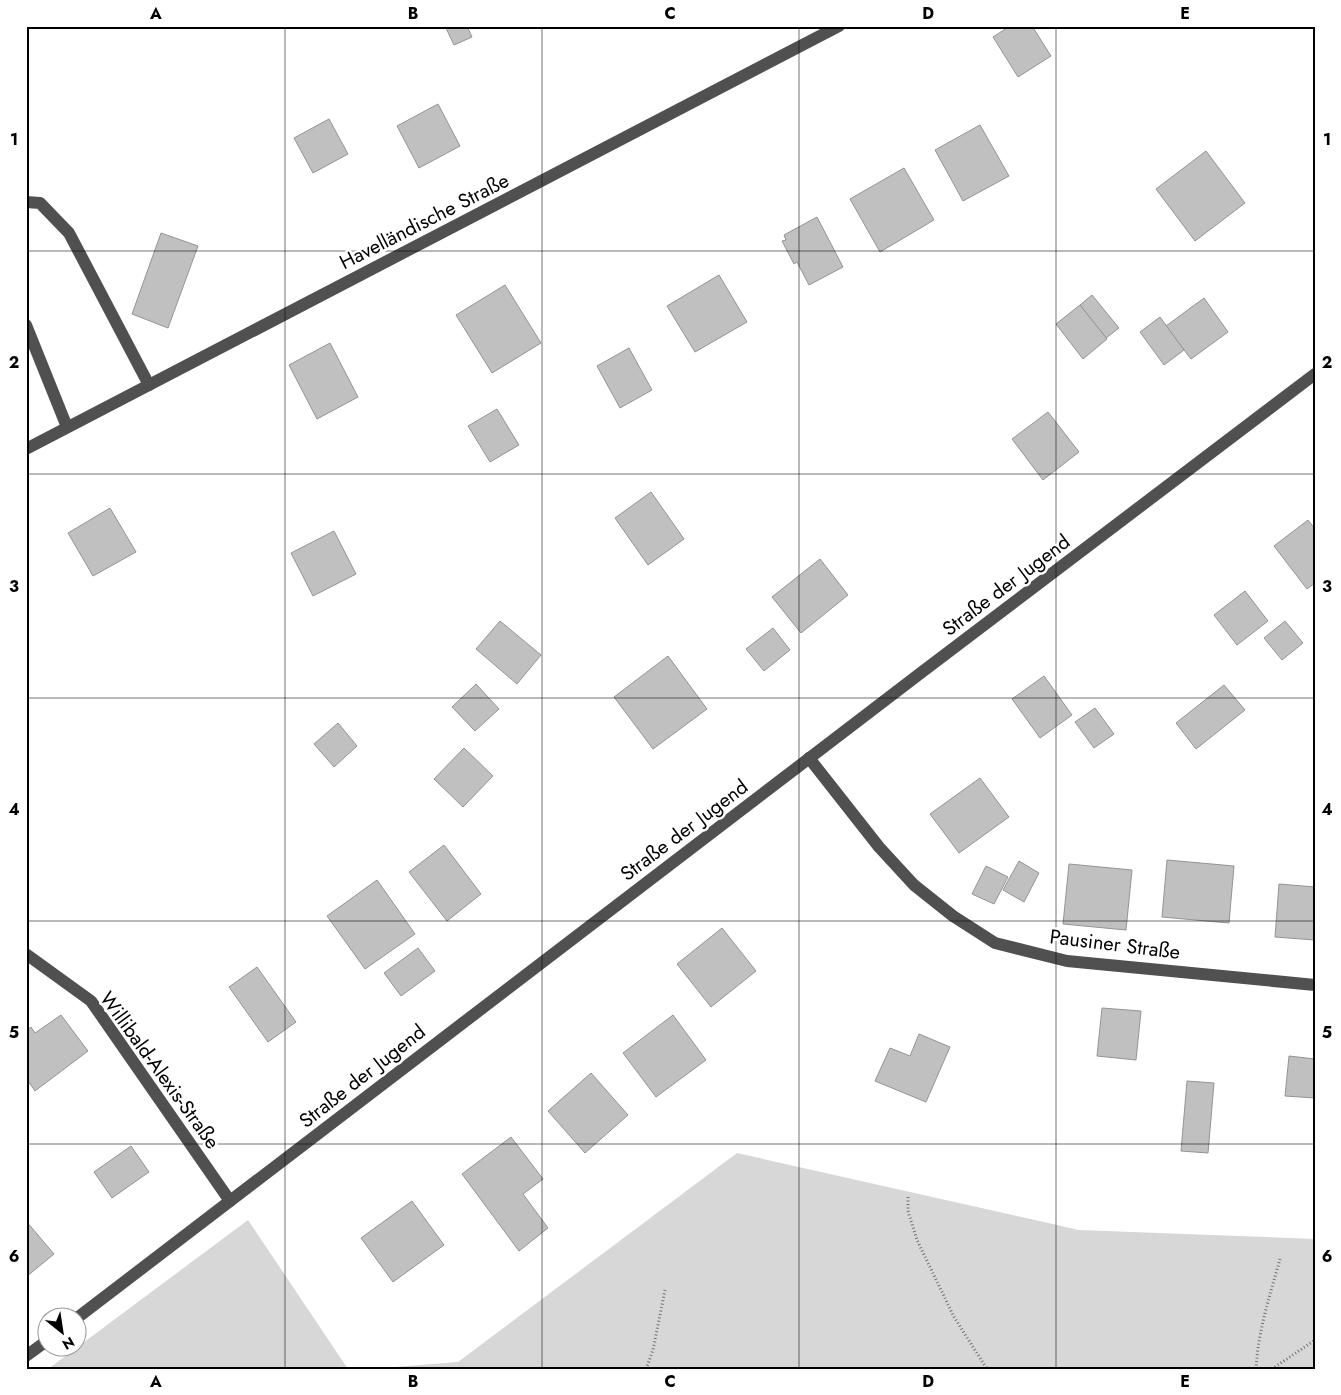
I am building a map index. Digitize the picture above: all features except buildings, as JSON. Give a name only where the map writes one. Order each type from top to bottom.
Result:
[{"type":"street","name":"Havelländische Straße","points":[[26,449],[839,26]]},
{"type":"street","points":[[26,202],[40,203],[69,233],[149,385]]},
{"type":"street","points":[[26,325],[67,427]]},
{"type":"street","name":"Straße der Jugend","points":[[88,1310],[394,1074],[1315,374]]},
{"type":"street","name":"Pausiner Straße","points":[[809,758],[879,847],[914,885],[953,916],[995,942],[1067,961],[1315,985]]},
{"type":"street","name":"Willibald-Alexis-Straße","points":[[26,954],[91,1001],[230,1201]]},
{"type":"street","points":[[26,1356],[38,1347]]},
{"type":"path","points":[[908,1197],[908,1211],[917,1240],[954,1317],[987,1369]]},
{"type":"path","points":[[1256,1369],[1257,1350],[1280,1259]]},
{"type":"path","points":[[646,1369],[654,1350],[664,1290]]},
{"type":"path","points":[[1272,1369],[1315,1340]]},
{"type":"shaded area","points":[[737,1153],[1079,1230],[1315,1239],[1315,1369],[369,1369],[458,1362]]},
{"type":"shaded area","points":[[248,1220],[348,1369],[48,1369],[63,1358],[88,1358],[88,1339]]}]
